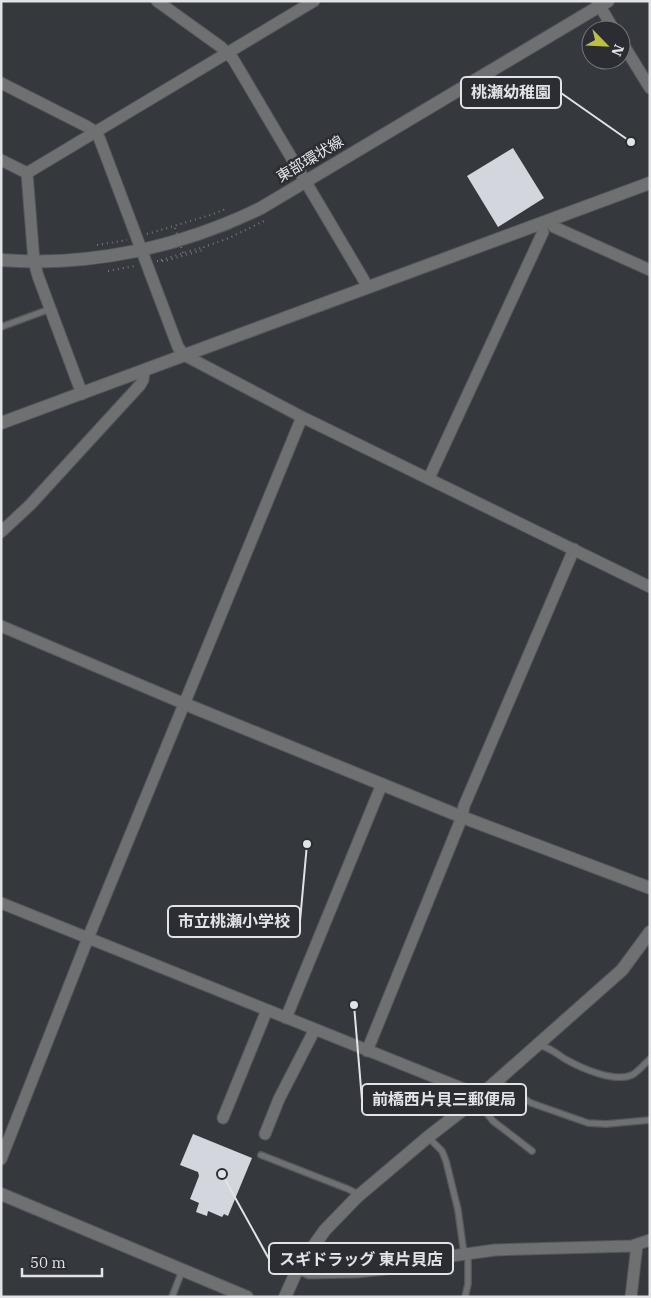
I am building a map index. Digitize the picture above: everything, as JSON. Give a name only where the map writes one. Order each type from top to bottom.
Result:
[{"type":"street","points":[[157,1],[228,53],[305,180],[367,288]]},
{"type":"street","points":[[27,173],[314,1]]},
{"type":"street","points":[[602,3],[610,20]]},
{"type":"street","name":"東部環状線","points":[[1,260],[34,262],[99,258],[142,250],[193,236],[242,217],[261,208],[602,3]]},
{"type":"street","points":[[631,57],[650,88]]},
{"type":"street","points":[[1,83],[96,132],[178,347],[184,355],[302,417],[650,587]]},
{"type":"street","points":[[1,160],[27,173]]},
{"type":"street","points":[[27,173],[34,262],[82,394]]},
{"type":"street","points":[[1,424],[650,183]]},
{"type":"street","points":[[546,222],[650,270]]},
{"type":"street","points":[[429,478],[546,222]]},
{"type":"street","points":[[1,532],[30,506],[134,392],[143,380],[144,371]]},
{"type":"street","points":[[1,1158],[88,938],[302,417]]},
{"type":"street","points":[[367,1051],[462,816],[464,806],[574,550]]},
{"type":"street","points":[[1,626],[185,704],[382,784],[650,888]]},
{"type":"street","points":[[286,1018],[382,784]]},
{"type":"street","points":[[1,903],[469,1091],[474,1095],[473,1102]]},
{"type":"street","points":[[285,1297],[298,1268],[325,1230],[357,1197],[473,1102],[622,970],[650,932]]},
{"type":"street","points":[[223,1118],[268,1010]]},
{"type":"street","points":[[265,1134],[279,1099],[315,1029]]},
{"type":"street","points":[[1,1194],[247,1297]]},
{"type":"street","points":[[298,1268],[309,1273],[357,1272],[505,1249],[589,1248],[637,1245],[650,1240]]},
{"type":"street","points":[[631,1297],[637,1245]]},
{"type":"lane","points":[[1,327],[50,308]]},
{"type":"lane","points":[[538,1044],[548,1046],[555,1053],[569,1061],[611,1077],[633,1074],[650,1059]]},
{"type":"lane","points":[[496,1080],[531,1103],[588,1123],[606,1124],[650,1120]]},
{"type":"lane","points":[[473,1102],[480,1105],[493,1121],[532,1151]]},
{"type":"lane","points":[[428,1137],[442,1152],[446,1161],[458,1210],[466,1254],[468,1284],[465,1297]]},
{"type":"lane","points":[[261,1155],[356,1193],[357,1197]]},
{"type":"lane","points":[[172,1297],[183,1270]]},
{"type":"path","points":[[142,235],[194,221],[226,209]]},
{"type":"path","points":[[152,262],[230,238],[264,221]]},
{"type":"path","points":[[175,228],[183,253]]},
{"type":"path","points":[[97,245],[129,239]]},
{"type":"path","points":[[161,260],[165,261],[203,250],[204,247]]},
{"type":"path","points":[[108,271],[140,265]]},
{"type":"building","points":[[513,148],[544,198],[498,227],[467,176]]},
{"type":"building","points":[[193,1134],[252,1158],[228,1216],[224,1214],[222,1217],[208,1211],[207,1216],[196,1212],[199,1203],[190,1199],[199,1176],[198,1172],[180,1165]]},
{"type":"place","name":"桃瀬幼稚園","points":[[631,142]]},
{"type":"place","name":"市立桃瀬小学校","points":[[307,844]]},
{"type":"place","name":"前橋西片貝三郵便局","points":[[354,1005]]},
{"type":"place","name":"スギドラッグ 東片貝店","points":[[222,1174]]}]
